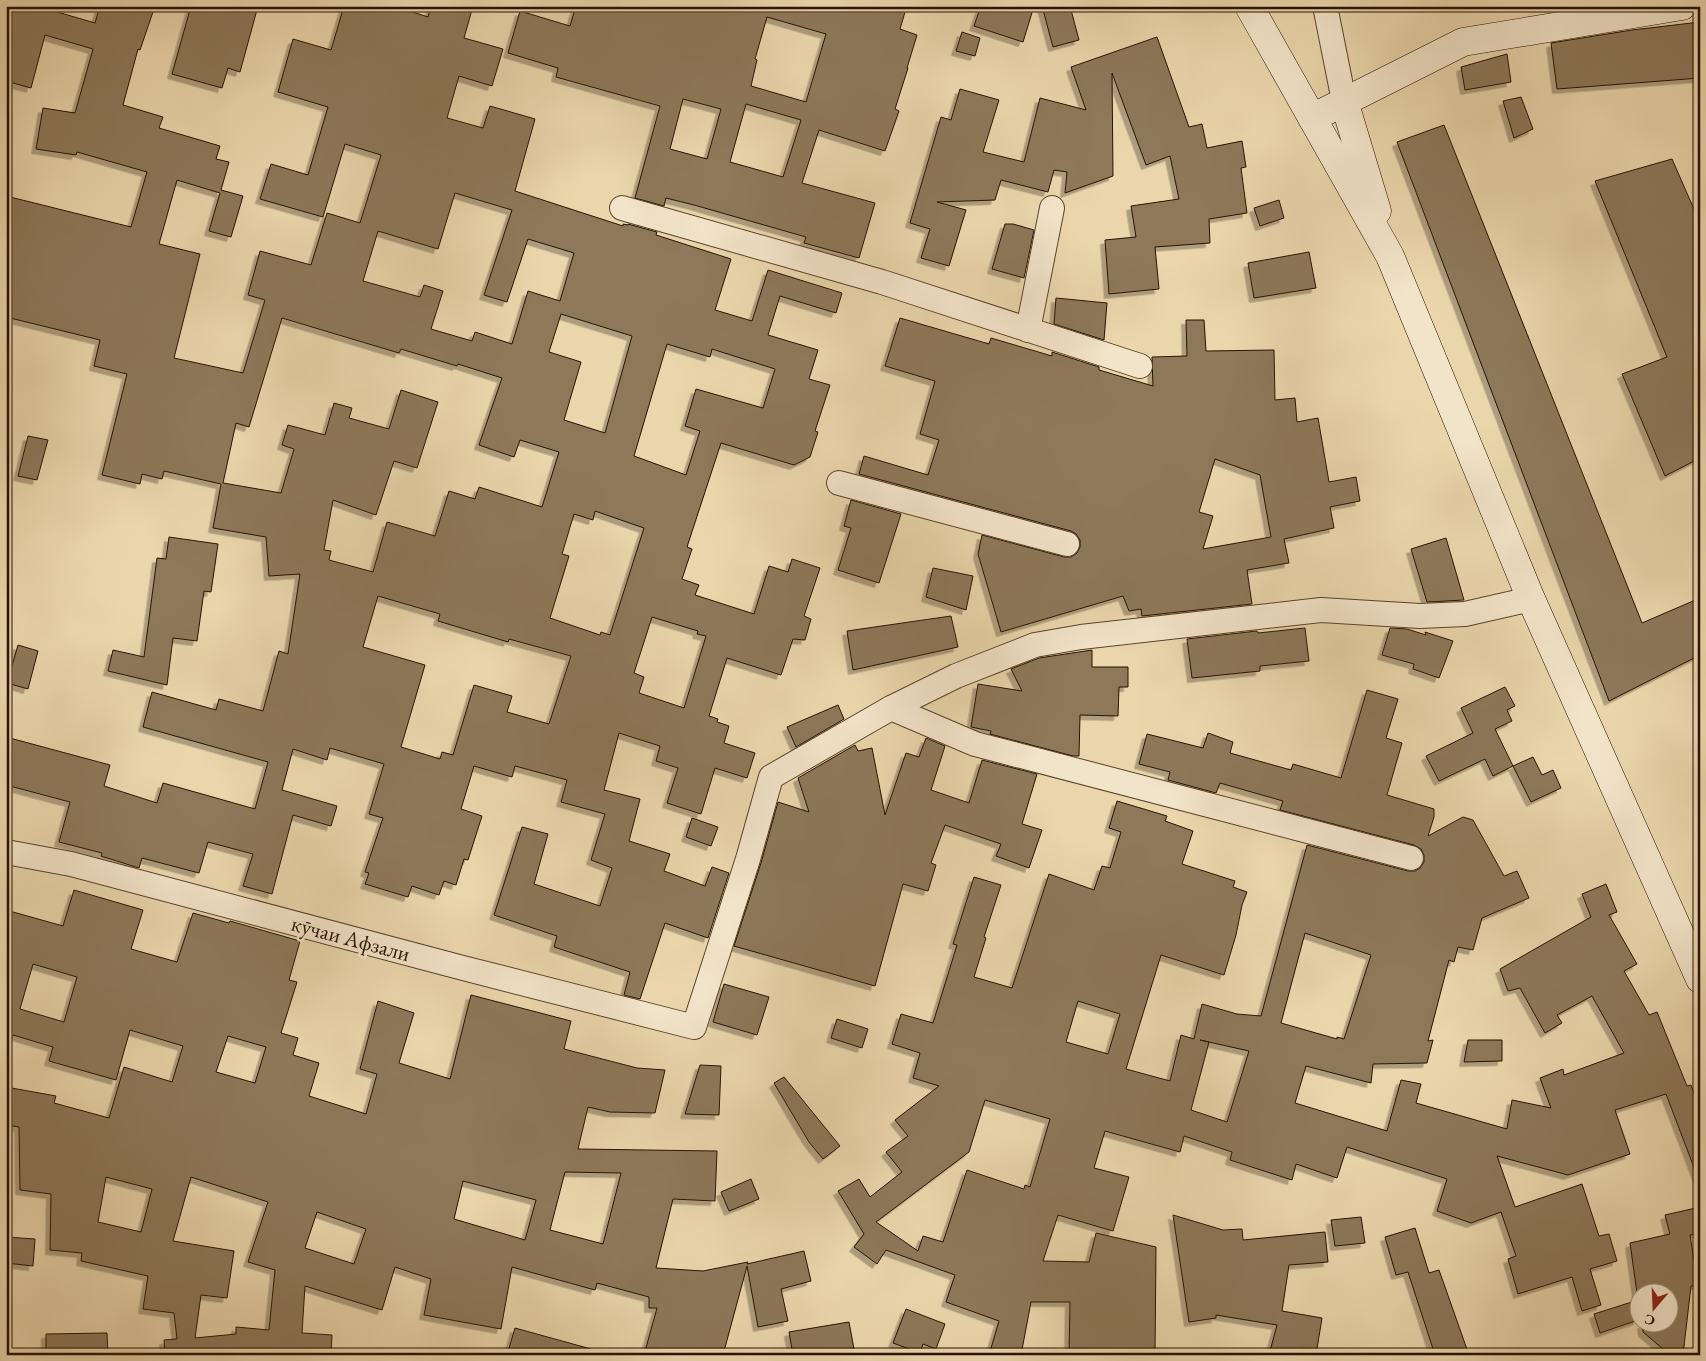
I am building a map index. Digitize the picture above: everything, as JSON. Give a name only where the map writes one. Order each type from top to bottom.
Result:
[{"type":"street","points":[[1249,6],[1390,256]]},
{"type":"street","points":[[1325,6],[1344,101],[1390,256],[1531,599],[1700,979]]},
{"type":"street","points":[[1312,118],[1463,42],[1682,6]]},
{"type":"street","points":[[622,208],[882,282],[1140,366]]},
{"type":"street","points":[[1028,330],[1052,208]]},
{"type":"street","points":[[838,483],[1067,544]]},
{"type":"street","points":[[892,708],[956,676],[1035,645],[1081,637],[1321,610],[1420,616],[1466,614],[1531,599]]},
{"type":"street","points":[[892,708],[975,744],[1411,858]]},
{"type":"street","name":"кӯчаи Афзали","points":[[6,852],[71,864],[694,1027],[748,859],[771,777],[892,708]]},
{"type":"building","points":[[6,6],[55,6],[54,11],[95,23],[100,6],[155,6],[140,50],[138,49],[123,105],[163,117],[159,128],[220,146],[216,159],[229,162],[221,190],[243,196],[231,237],[209,231],[220,193],[177,180],[159,244],[200,254],[174,358],[243,373],[265,300],[248,295],[260,251],[311,265],[327,213],[360,223],[381,155],[345,144],[323,217],[260,199],[271,164],[308,175],[328,107],[278,92],[293,39],[331,50],[344,6],[394,6],[428,17],[431,6],[473,6],[464,38],[503,49],[492,86],[459,76],[447,118],[483,128],[490,106],[535,119],[515,191],[623,226],[623,224],[628,224],[657,232],[656,235],[731,259],[715,310],[752,321],[768,270],[842,293],[836,313],[780,296],[768,335],[818,350],[809,379],[830,385],[815,431],[818,432],[810,457],[794,465],[721,443],[687,547],[692,549],[682,579],[699,585],[695,595],[754,614],[769,566],[788,572],[792,559],[820,568],[804,616],[811,619],[805,640],[793,639],[781,675],[727,658],[709,716],[718,719],[717,722],[729,726],[724,743],[755,753],[747,778],[715,768],[701,814],[667,803],[678,768],[656,761],[660,746],[619,733],[604,790],[640,799],[629,841],[670,854],[664,871],[705,886],[712,867],[729,873],[708,938],[665,923],[640,999],[624,995],[630,972],[554,947],[557,936],[494,915],[522,827],[548,834],[534,884],[600,906],[612,868],[591,860],[605,814],[561,802],[567,780],[515,766],[512,777],[474,766],[461,809],[482,816],[468,860],[464,859],[456,885],[444,881],[439,895],[412,886],[408,897],[365,884],[369,873],[365,872],[383,818],[369,814],[384,764],[330,748],[327,760],[293,749],[282,790],[337,806],[331,826],[293,815],[272,894],[243,886],[253,854],[208,842],[199,873],[142,858],[139,868],[101,856],[102,853],[59,842],[70,802],[6,785],[6,737],[110,765],[104,786],[157,803],[163,783],[255,809],[268,762],[143,727],[152,692],[216,710],[219,699],[263,711],[279,651],[288,654],[300,574],[269,576],[266,537],[213,528],[221,484],[164,471],[162,479],[142,474],[140,484],[102,475],[127,374],[94,366],[100,340],[6,317],[6,196],[131,227],[147,172],[77,152],[76,155],[36,149],[43,108],[75,113],[93,49],[45,35],[31,88],[6,81]],"holes":[[[455,193],[512,210],[484,295],[507,302],[528,239],[574,253],[560,301],[528,291],[512,344],[475,332],[472,341],[431,329],[443,291],[424,285],[420,297],[363,281],[378,231],[438,249]],[[561,314],[632,336],[605,433],[564,420],[581,362],[549,352]],[[282,318],[399,353],[401,349],[502,378],[479,445],[514,457],[520,440],[559,452],[542,507],[479,487],[475,499],[449,491],[435,536],[387,522],[373,572],[329,560],[331,551],[324,550],[333,500],[376,515],[394,461],[417,468],[438,402],[401,390],[389,429],[349,418],[352,408],[334,403],[325,435],[288,425],[282,445],[294,449],[281,493],[223,483],[236,423],[249,427]],[[667,344],[710,357],[712,349],[775,369],[763,408],[696,389],[685,426],[700,431],[686,475],[634,456]],[[595,511],[644,528],[610,635],[601,632],[600,635],[550,618],[569,556],[562,554],[574,514],[593,520]],[[378,596],[440,614],[438,621],[508,642],[509,639],[571,656],[549,724],[507,712],[512,696],[474,685],[453,755],[442,752],[440,759],[401,747],[425,665],[363,647]],[[652,617],[698,631],[697,634],[706,636],[684,708],[639,693],[644,677],[634,673]]]},
{"type":"building","points":[[191,6],[258,6],[240,72],[228,68],[222,88],[172,74]]},
{"type":"building","points":[[576,6],[887,6],[905,12],[900,29],[917,35],[895,109],[899,111],[885,151],[819,130],[802,183],[875,203],[859,258],[804,243],[806,237],[694,205],[666,198],[664,206],[635,198],[660,106],[556,77],[558,68],[508,53],[520,11],[570,26]],"holes":[[[767,17],[826,34],[806,102],[751,86],[757,60],[755,59]],[[683,99],[721,109],[707,159],[670,149]],[[746,104],[801,120],[783,177],[730,162]]]},
{"type":"building","points":[[981,6],[1034,6],[1023,42],[974,26]]},
{"type":"building","points":[[1042,6],[1070,6],[1079,40],[1053,47]]},
{"type":"building","points":[[1700,22],[1700,78],[1557,89],[1551,43],[1632,30]]},
{"type":"building","points":[[962,32],[980,38],[975,56],[956,51]]},
{"type":"building","points":[[1157,37],[1189,127],[1202,124],[1207,148],[1242,141],[1246,167],[1241,168],[1247,213],[1209,219],[1210,243],[1155,247],[1159,289],[1109,294],[1105,240],[1136,237],[1131,206],[1179,199],[1170,156],[1146,165],[1112,73],[1113,176],[1065,193],[1067,172],[1054,170],[1048,192],[1001,180],[995,200],[937,202],[966,210],[949,266],[921,258],[930,229],[910,223],[941,117],[951,120],[960,89],[999,100],[983,152],[1024,162],[1040,98],[1086,110],[1071,67]]},
{"type":"building","points":[[1507,54],[1511,82],[1465,90],[1461,67]]},
{"type":"building","points":[[1521,97],[1533,129],[1514,138],[1503,101]]},
{"type":"building","points":[[1444,125],[1642,623],[1700,598],[1700,655],[1609,701],[1397,142]]},
{"type":"building","points":[[1672,159],[1700,223],[1700,458],[1665,476],[1622,374],[1667,357],[1595,181]]},
{"type":"building","points":[[1279,200],[1284,218],[1260,226],[1254,208]]},
{"type":"building","points":[[1005,224],[1013,224],[1034,230],[1024,278],[992,269]]},
{"type":"building","points":[[1309,252],[1316,288],[1254,298],[1248,263]]},
{"type":"building","points":[[1056,298],[1107,303],[1104,340],[1054,324]]},
{"type":"building","points":[[900,318],[989,344],[991,338],[1052,356],[1052,352],[1099,367],[1099,370],[1153,386],[1152,357],[1187,356],[1186,320],[1204,320],[1206,351],[1274,350],[1275,400],[1295,398],[1297,422],[1318,418],[1329,482],[1356,477],[1360,501],[1330,507],[1334,528],[1284,539],[1289,563],[1247,570],[1252,604],[1142,616],[1141,609],[1129,611],[1123,596],[1001,632],[978,554],[982,535],[1064,557],[1071,557],[1077,553],[1080,547],[1080,540],[1071,531],[859,474],[864,456],[928,475],[939,440],[920,434],[935,381],[885,366]],"holes":[[[1215,459],[1260,475],[1271,537],[1203,549],[1213,516],[1199,512]]]},
{"type":"building","points":[[28,436],[48,440],[37,480],[18,476]]},
{"type":"building","points":[[851,500],[901,514],[879,583],[838,570],[851,528],[844,526]]},
{"type":"building","points":[[169,537],[218,544],[211,592],[204,591],[197,641],[173,638],[167,685],[108,671],[113,650],[144,657],[157,558],[166,559]]},
{"type":"building","points":[[1446,538],[1464,600],[1427,602],[1411,549]]},
{"type":"building","points":[[933,568],[973,576],[966,610],[926,597]]},
{"type":"building","points":[[951,616],[958,647],[853,670],[847,631]]},
{"type":"building","points":[[1305,628],[1309,661],[1260,666],[1260,671],[1192,678],[1187,639]]},
{"type":"building","points":[[1390,628],[1407,629],[1426,635],[1425,632],[1453,641],[1439,678],[1413,669],[1414,664],[1382,655]]},
{"type":"building","points":[[18,645],[38,651],[28,689],[7,683]]},
{"type":"building","points":[[1092,650],[1092,667],[1128,667],[1128,687],[1119,687],[1118,716],[1080,715],[1079,756],[990,734],[991,731],[971,727],[978,684],[1022,691],[1011,669],[1039,658]]},
{"type":"building","points":[[1505,687],[1515,706],[1507,710],[1512,721],[1495,729],[1513,766],[1493,776],[1485,759],[1439,781],[1426,756],[1473,733],[1461,708]]},
{"type":"building","points":[[1367,690],[1398,699],[1386,738],[1402,743],[1387,795],[1434,809],[1434,817],[1428,836],[1463,817],[1473,820],[1504,876],[1517,871],[1529,898],[1482,918],[1473,950],[1458,947],[1454,962],[1449,960],[1428,1041],[1433,1040],[1427,1063],[1373,1064],[1371,1083],[1306,1066],[1295,1103],[1387,1131],[1401,1080],[1421,1084],[1416,1103],[1507,1129],[1512,1100],[1551,1108],[1540,1078],[1563,1069],[1564,1075],[1624,1053],[1592,996],[1557,1015],[1562,1023],[1545,1033],[1520,988],[1508,991],[1500,969],[1591,917],[1582,894],[1606,884],[1617,912],[1609,915],[1637,964],[1624,971],[1649,1015],[1657,1012],[1687,1086],[1691,1085],[1700,1108],[1700,1178],[1698,1178],[1666,1094],[1615,1110],[1630,1154],[1568,1175],[1497,1156],[1515,1207],[1582,1184],[1599,1236],[1609,1234],[1617,1261],[1590,1269],[1601,1305],[1582,1311],[1572,1277],[1518,1294],[1508,1259],[1516,1256],[1501,1212],[1471,1223],[1437,1211],[1447,1179],[1347,1147],[1337,1178],[1296,1164],[1292,1180],[1230,1160],[1232,1152],[1184,1136],[1180,1152],[1105,1131],[1094,1168],[1129,1177],[1113,1231],[1058,1215],[1043,1261],[1089,1262],[1096,1233],[1156,1247],[1155,1355],[1069,1355],[1070,1302],[1031,1302],[1021,1355],[989,1355],[999,1321],[946,1302],[955,1275],[886,1250],[877,1264],[854,1247],[864,1234],[838,1191],[859,1179],[870,1197],[902,1172],[886,1152],[908,1136],[895,1120],[939,1086],[913,1078],[920,1053],[892,1044],[901,1014],[933,1023],[957,945],[953,944],[974,877],[1001,885],[984,937],[986,938],[974,977],[1012,988],[1049,874],[1094,890],[1102,866],[1110,868],[1121,832],[1109,828],[1117,801],[1167,816],[1165,821],[1193,831],[1182,864],[1235,881],[1233,887],[1247,892],[1224,975],[1161,955],[1126,1069],[1170,1081],[1181,1035],[1194,1039],[1202,1004],[1237,1014],[1261,1016],[1307,845],[1408,871],[1415,871],[1420,868],[1424,862],[1424,855],[1421,849],[1414,845],[1280,810],[1283,801],[1220,783],[1216,793],[1168,780],[1170,772],[1139,764],[1147,734],[1203,748],[1208,733],[1233,742],[1230,753],[1291,770],[1293,764],[1341,778]],"holes":[[[1305,933],[1371,955],[1344,1039],[1337,1037],[1337,1039],[1281,1023]],[[1078,1001],[1120,1014],[1108,1054],[1066,1042]],[[1209,1042],[1249,1051],[1227,1122],[1191,1110]],[[985,1100],[1050,1119],[1030,1187],[1025,1185],[1024,1189],[967,1170],[943,1242],[923,1236],[918,1251],[876,1222],[969,1152]]]},
{"type":"building","points":[[838,705],[844,719],[796,747],[787,727]]},
{"type":"building","points":[[926,738],[945,746],[931,790],[969,803],[982,760],[1037,774],[1022,824],[1042,830],[1029,868],[996,856],[1001,844],[945,825],[931,863],[936,865],[928,891],[903,884],[875,986],[734,946],[761,863],[778,802],[809,812],[798,778],[855,745],[858,751],[872,748],[885,815],[906,753],[919,757]]},
{"type":"building","points":[[1533,757],[1542,775],[1553,770],[1561,788],[1531,802],[1513,766]]},
{"type":"building","points":[[692,818],[718,827],[711,846],[686,837]]},
{"type":"building","points":[[74,890],[143,910],[131,949],[177,962],[193,913],[229,923],[230,921],[300,941],[289,980],[297,982],[281,1033],[298,1038],[293,1055],[319,1063],[309,1096],[366,1114],[377,1074],[360,1069],[378,1001],[414,1013],[399,1063],[450,1079],[471,995],[571,1021],[564,1049],[637,1068],[665,1070],[655,1113],[610,1112],[588,1107],[578,1149],[717,1151],[715,1201],[673,1199],[656,1268],[703,1271],[748,1262],[747,1264],[804,1251],[811,1281],[781,1289],[788,1321],[758,1327],[747,1266],[723,1355],[644,1355],[657,1308],[649,1308],[649,1297],[597,1283],[595,1290],[512,1267],[501,1329],[424,1315],[431,1279],[395,1267],[382,1310],[305,1286],[302,1333],[332,1335],[331,1355],[165,1355],[164,1340],[177,1339],[174,1313],[143,1309],[148,1276],[81,1261],[82,1253],[50,1250],[51,1194],[20,1190],[19,1127],[6,1125],[6,1087],[56,1096],[54,1103],[109,1118],[124,1067],[172,1082],[183,1046],[130,1030],[116,1080],[49,1061],[53,1047],[13,1035],[12,1039],[6,1038],[6,910],[63,926]],"holes":[[[33,964],[77,977],[64,1022],[20,1009]],[[228,1036],[266,1047],[255,1083],[216,1072]],[[565,1172],[621,1173],[603,1244],[550,1230]],[[106,1177],[152,1189],[141,1232],[98,1222]],[[191,1177],[268,1202],[248,1262],[275,1270],[269,1330],[236,1327],[236,1334],[195,1338],[201,1295],[227,1298],[234,1251],[173,1241]],[[463,1181],[536,1200],[525,1240],[454,1219]],[[317,1212],[366,1229],[354,1264],[305,1248]]]},
{"type":"building","points":[[724,984],[769,997],[757,1035],[713,1022]]},
{"type":"building","points":[[837,1019],[868,1029],[862,1048],[831,1038]]},
{"type":"building","points":[[1468,1040],[1502,1040],[1502,1061],[1464,1062]]},
{"type":"building","points":[[700,1065],[721,1066],[719,1115],[685,1114]]},
{"type":"building","points":[[784,1077],[840,1146],[823,1159],[809,1142],[774,1083]]},
{"type":"building","points":[[751,1179],[759,1199],[729,1211],[721,1192]]},
{"type":"building","points":[[1700,1207],[1700,1233],[1690,1235],[1698,1285],[1691,1286],[1683,1355],[1670,1355],[1645,1334],[1678,1334],[1678,1284],[1636,1284],[1630,1243],[1670,1234],[1665,1215]]},
{"type":"building","points":[[1173,1215],[1223,1230],[1242,1229],[1243,1240],[1325,1232],[1328,1262],[1289,1265],[1282,1311],[1322,1318],[1316,1355],[1269,1355],[1277,1325],[1216,1315],[1216,1318],[1189,1322]]},
{"type":"building","points":[[1361,1217],[1365,1243],[1335,1246],[1331,1220]]},
{"type":"building","points":[[1415,1228],[1429,1273],[1439,1270],[1469,1355],[1435,1355],[1408,1272],[1396,1275],[1385,1237]]},
{"type":"building","points":[[6,1237],[35,1239],[33,1266],[6,1263]]},
{"type":"building","points":[[1628,1303],[1628,1323],[1600,1333],[1594,1314]]},
{"type":"building","points":[[906,1309],[945,1324],[936,1349],[923,1344],[920,1353],[893,1343]]},
{"type":"building","points":[[849,1322],[854,1349],[820,1355],[793,1355],[789,1332]]},
{"type":"building","points":[[515,1328],[591,1349],[590,1355],[507,1355]]},
{"type":"building","points":[[107,1333],[108,1355],[46,1355],[46,1334]]}]
